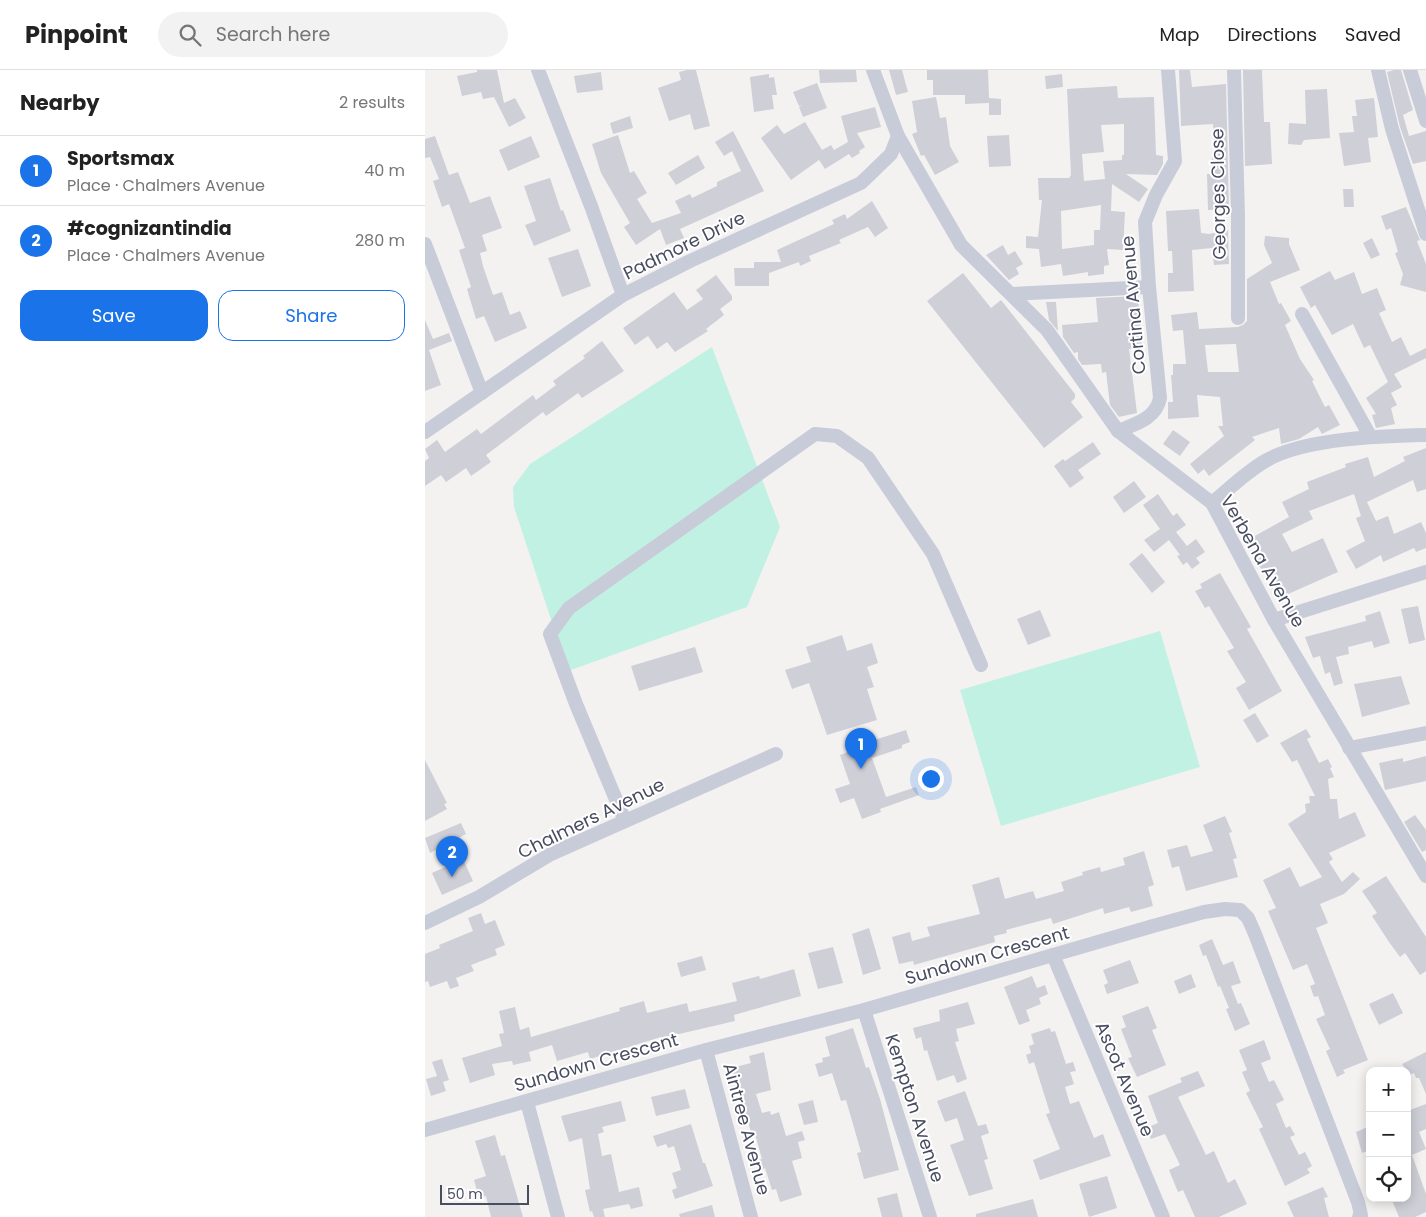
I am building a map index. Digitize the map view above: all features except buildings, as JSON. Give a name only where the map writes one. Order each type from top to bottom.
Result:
[{"type":"street","points":[[538,70],[591,206],[623,295]]},
{"type":"street","points":[[873,70],[898,136]]},
{"type":"street","name":"Cortina Avenue","points":[[1118,432],[1151,415],[1159,404],[1160,398],[1149,287],[1145,222],[1175,161],[1167,70]]},
{"type":"street","name":"Georges Close","points":[[1235,70],[1239,215],[1238,318]]},
{"type":"street","points":[[1378,70],[1392,128],[1426,234]]},
{"type":"street","points":[[1410,70],[1426,121]]},
{"type":"street","name":"Padmore Drive","points":[[425,432],[623,295],[690,261],[861,183],[891,154],[898,136]]},
{"type":"street","name":"Verbena Avenue","points":[[898,136],[961,245],[1013,294],[1047,330],[1118,432],[1212,503],[1275,620],[1426,876]]},
{"type":"street","points":[[425,244],[482,392]]},
{"type":"street","points":[[1013,294],[1149,287]]},
{"type":"street","points":[[1302,314],[1370,436]]},
{"type":"street","points":[[625,821],[575,704],[550,634],[569,608],[815,434],[837,436],[868,458],[933,554],[981,665]]},
{"type":"street","points":[[1212,503],[1266,461],[1287,451],[1370,436],[1426,435]]},
{"type":"street","points":[[1275,620],[1426,572]]},
{"type":"street","points":[[1349,748],[1426,733]]},
{"type":"street","name":"Chalmers Avenue","points":[[425,923],[479,897],[551,854],[776,754]]},
{"type":"street","name":"Sundown Crescent","points":[[425,1130],[706,1050],[864,1010],[1204,912],[1225,909],[1240,910],[1247,918],[1255,934],[1356,1196],[1361,1215],[1359,1217]]},
{"type":"street","name":"Ascot Avenue","points":[[1053,955],[1163,1217]]},
{"type":"street","name":"Kempton Avenue","points":[[864,1010],[930,1217]]},
{"type":"street","name":"Aintree Avenue","points":[[706,1050],[751,1217]]},
{"type":"street","points":[[527,1102],[558,1217]]},
{"type":"green space","points":[[712,347],[780,527],[747,607],[568,671],[514,507],[513,487],[530,464]]},
{"type":"green space","points":[[1160,631],[1200,767],[1001,826],[960,690]]},
{"type":"place","name":"Sportsmax","points":[[861,769]]},
{"type":"place","name":"#cognizantindia","points":[[452,877]]}]
